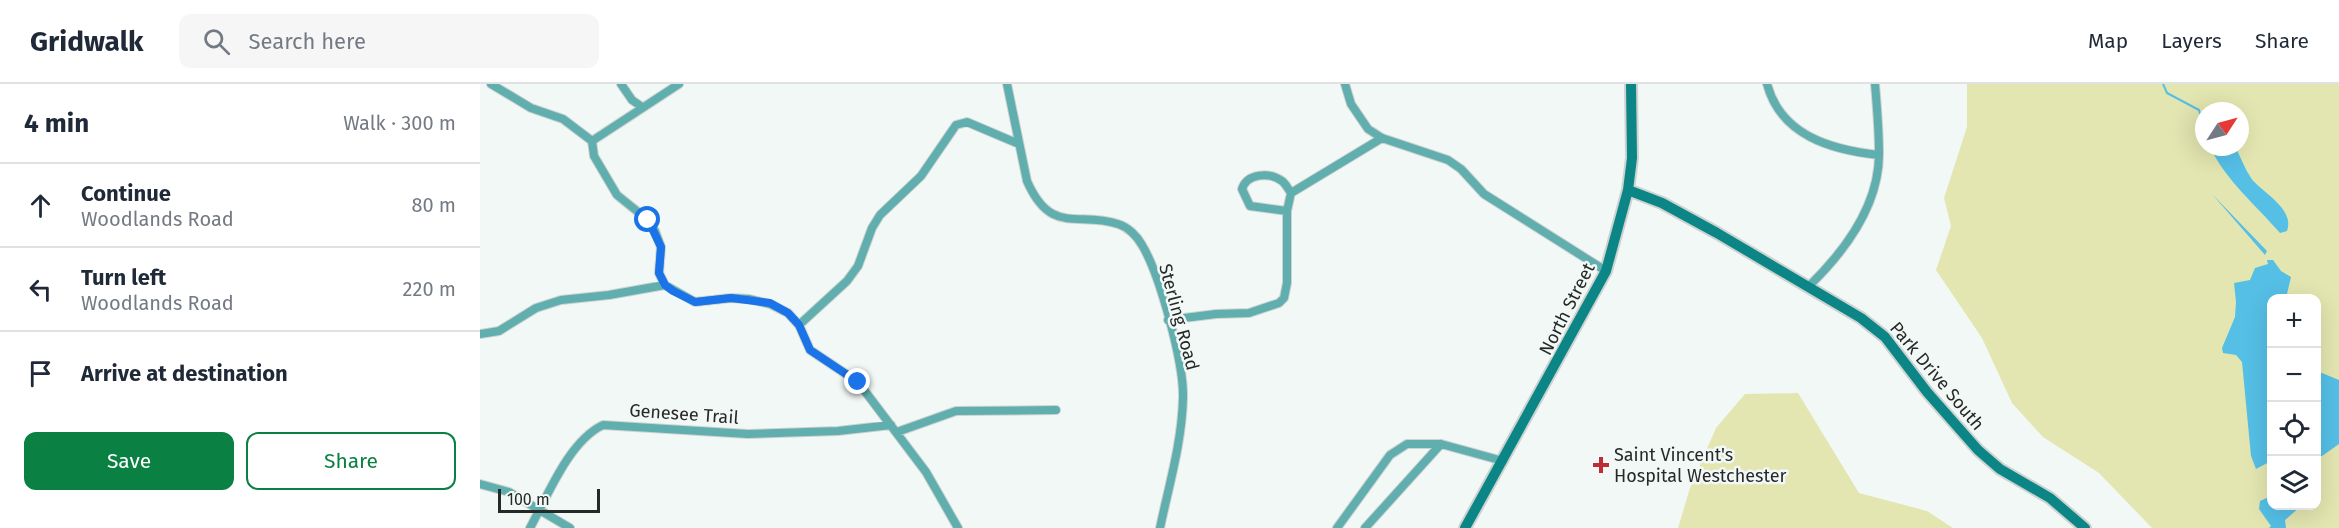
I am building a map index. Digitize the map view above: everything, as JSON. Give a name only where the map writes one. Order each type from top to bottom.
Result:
[{"type":"street","points":[[491,84],[531,108],[563,119],[592,141],[594,156],[617,195],[648,220],[655,231],[661,247],[659,273],[665,285],[695,302],[731,298],[770,303],[788,313],[799,325],[810,350],[851,375],[897,432],[926,472],[958,528]]},
{"type":"street","points":[[621,84],[632,100],[642,107]]},
{"type":"street","points":[[592,141],[679,84]]},
{"type":"street","name":"Sterling Road","points":[[1007,84],[1019,144],[1033,195],[1049,210],[1068,220],[1118,224],[1135,236],[1145,252],[1168,320],[1180,366],[1183,396],[1179,437],[1160,528]]},
{"type":"street","points":[[1345,84],[1351,104],[1368,129],[1382,138],[1448,160],[1461,169],[1484,194],[1606,271]]},
{"type":"street","name":"North Street","points":[[1465,528],[1606,271],[1628,190],[1632,158],[1631,84]]},
{"type":"street","points":[[1767,84],[1771,99],[1786,120],[1801,133],[1829,147],[1879,155]]},
{"type":"street","points":[[1809,286],[1837,259],[1871,197],[1879,155],[1875,84]]},
{"type":"street","points":[[799,325],[847,281],[858,266],[872,228],[880,215],[921,176],[956,125],[967,122],[1019,144]]},
{"type":"street","points":[[1168,320],[1216,314],[1249,313],[1279,303],[1284,298],[1287,283],[1287,211],[1291,193],[1382,138]]},
{"type":"street","points":[[1287,211],[1250,206],[1242,189],[1248,180],[1263,176],[1280,180],[1291,193]]},
{"type":"street","name":"Park Drive South","points":[[1628,190],[1662,203],[1862,318],[1885,338],[1927,392],[1993,463],[2050,498],[2085,528]]},
{"type":"street","points":[[480,334],[499,331],[536,308],[561,300],[609,295],[665,285]]},
{"type":"street","points":[[897,432],[956,411],[1056,410]]},
{"type":"street","name":"Genesee Trail","points":[[530,528],[578,444],[592,430],[603,425],[748,434],[838,431],[891,425]]},
{"type":"street","points":[[1337,528],[1397,449],[1418,442],[1441,444],[1503,461]]},
{"type":"street","points":[[1365,528],[1441,444]]},
{"type":"street","points":[[480,484],[508,492],[570,528]]},
{"type":"green space","points":[[1967,84],[2339,84],[2339,528],[2152,528],[2099,473],[2043,437],[2012,403],[1982,338],[1936,270],[1951,226],[1944,198],[1967,127]]},
{"type":"green space","points":[[1798,393],[1859,493],[1927,511],[1953,528],[1678,528],[1690,488],[1716,428],[1745,394]]},
{"type":"water","points":[[2215,156],[2240,156],[2251,178],[2282,208],[2288,223],[2287,231],[2280,233],[2224,171]]},
{"type":"water","points":[[2212,194],[2267,251],[2265,255]]},
{"type":"water","points":[[2267,260],[2273,260],[2281,271],[2291,277],[2287,294],[2267,294],[2267,463],[2256,469],[2251,456],[2242,362],[2236,355],[2223,353],[2222,348],[2235,317],[2234,283],[2250,280],[2255,268],[2268,264]]},
{"type":"water","points":[[2321,373],[2339,380],[2339,444],[2322,456]]},
{"type":"water","points":[[2267,498],[2267,510],[2296,510],[2285,520],[2286,528],[2269,528],[2271,526],[2259,509],[2260,501]]},
{"type":"waterway","points":[[2163,84],[2167,93],[2195,108]]},
{"type":"place","name":"Saint Vincent's Hospital Westchester","points":[[1601,465]]},
{"type":"route","points":[[648,220],[661,247],[659,273],[665,285],[695,302],[731,298],[770,303],[788,313],[799,325],[810,350],[851,375],[858,382]]}]
